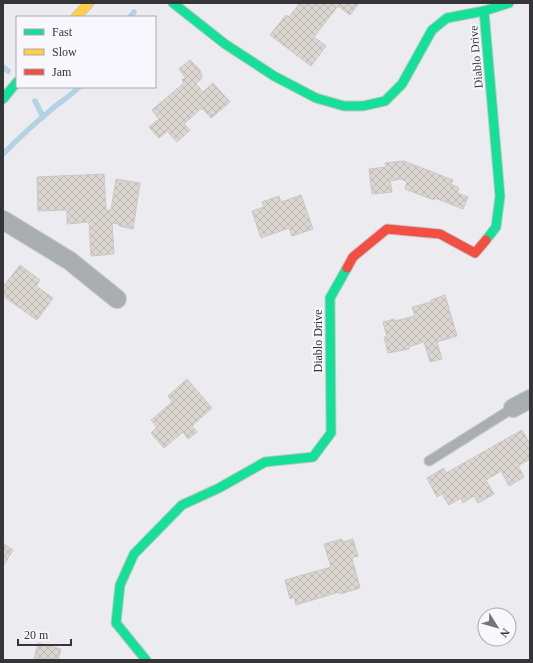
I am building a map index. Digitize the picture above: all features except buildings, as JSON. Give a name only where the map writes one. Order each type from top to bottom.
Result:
[{"type":"street","points":[[77,16],[89,3]]},
{"type":"street","points":[[173,3],[225,44],[274,76],[316,98],[344,106],[364,106],[384,101],[402,84],[432,30],[448,18],[484,11],[509,3]]},
{"type":"street","name":"Diablo Drive","points":[[146,660],[116,623],[120,585],[134,554],[182,505],[219,488],[265,462],[313,457],[331,433],[330,298],[353,257],[387,229],[440,234],[476,253],[496,227],[500,196],[484,11]]},
{"type":"street","points":[[3,98],[16,83]]},
{"type":"street","points":[[4,221],[70,261],[117,299]]},
{"type":"street","points":[[513,408],[530,399]]},
{"type":"lane","points":[[429,461],[513,408]]},
{"type":"waterway","points":[[131,16],[134,12]]},
{"type":"waterway","points":[[3,67],[8,71]]},
{"type":"waterway","points":[[3,154],[39,120],[78,88]]},
{"type":"waterway","points":[[35,101],[43,117]]},
{"type":"traffic: fast","points":[[173,3],[225,44],[274,76],[316,98],[344,106],[363,106],[385,101],[402,84],[432,30],[447,18],[484,11],[509,3]]},
{"type":"traffic: fast","points":[[484,11],[500,196],[496,227],[486,240]]},
{"type":"traffic: fast","points":[[3,99],[16,83]]},
{"type":"traffic: fast","points":[[146,660],[116,623],[120,585],[134,554],[182,505],[219,488],[265,462],[313,457],[331,433],[330,298],[347,268]]},
{"type":"traffic: slow","points":[[77,16],[89,3]]},
{"type":"traffic: jam","points":[[347,268],[353,257],[387,229],[440,234],[475,253],[486,240]]}]
